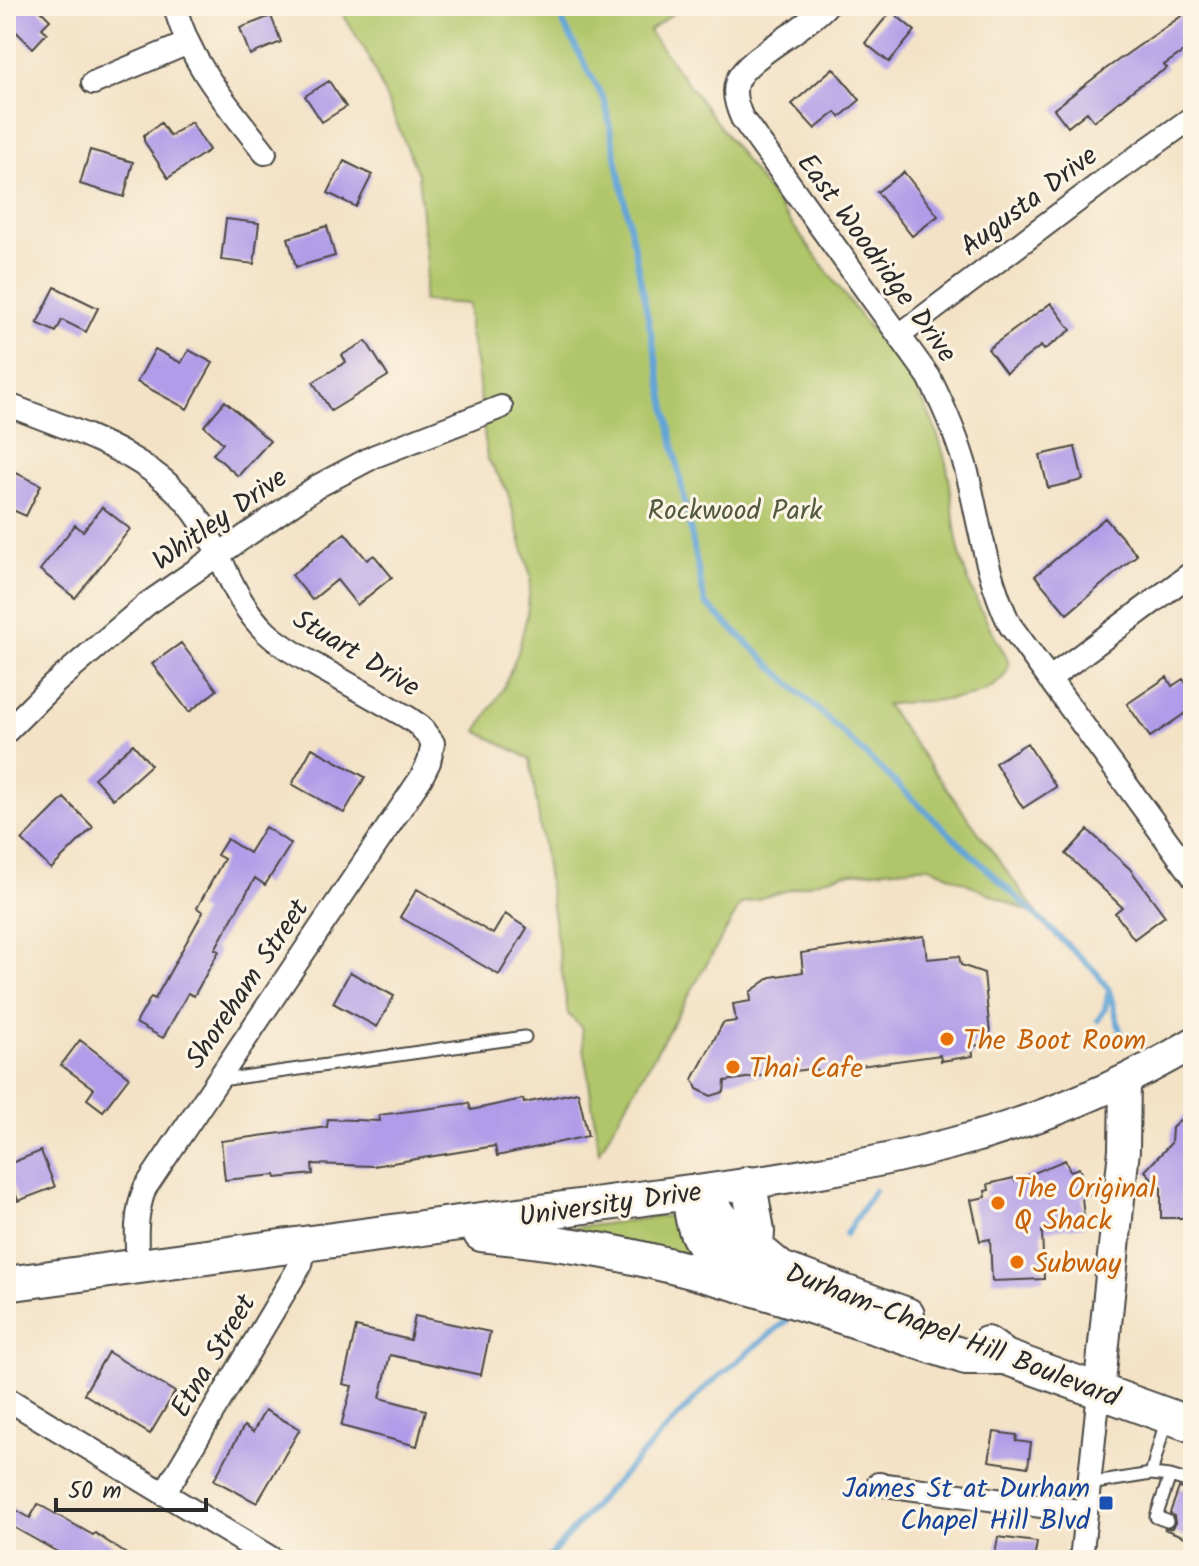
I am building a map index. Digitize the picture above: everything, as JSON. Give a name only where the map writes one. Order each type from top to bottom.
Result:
[{"type":"main road","points":[[749,1184],[757,1231],[756,1248]]},
{"type":"main road","name":"University Drive","points":[[6,1284],[690,1192]]},
{"type":"main road","points":[[690,1192],[693,1228],[700,1241],[709,1252],[760,1292]]},
{"type":"main road","name":"Durham-Chapel Hill Boulevard","points":[[690,1192],[712,1206],[737,1238],[794,1275],[982,1341],[1005,1357],[1180,1420]]},
{"type":"main road","points":[[425,1228],[594,1249],[679,1268],[966,1357],[1005,1357]]},
{"type":"street","points":[[175,6],[188,43],[222,97],[265,153]]},
{"type":"street","name":"East Woodridge Drive","points":[[826,6],[792,36],[750,65],[737,81],[736,103],[742,118],[901,334],[929,377],[948,416],[968,475],[977,526],[997,598],[1010,625],[1193,876]]},
{"type":"street","points":[[93,83],[188,43]]},
{"type":"street","name":"Augusta Drive","points":[[901,334],[1193,117]]},
{"type":"street","name":"Stuart Drive","points":[[6,404],[125,454],[160,476],[189,505],[208,535],[233,589],[246,610],[267,633],[310,662],[407,717],[420,726],[433,743]]},
{"type":"street","name":"Whitley Drive","points":[[6,732],[54,684],[147,604],[318,486],[364,462],[501,407]]},
{"type":"street","points":[[1049,679],[1193,572]]},
{"type":"street","name":"Shoreham Street","points":[[138,1266],[137,1218],[145,1188],[421,778],[433,743]]},
{"type":"street","name":"University Drive","points":[[690,1192],[865,1165],[956,1144],[1025,1123],[1125,1080],[1193,1043]]},
{"type":"street","points":[[1081,1560],[1124,1150],[1125,1080]]},
{"type":"street","name":"Etna Street","points":[[164,1494],[301,1264],[306,1243]]},
{"type":"street","points":[[6,1398],[274,1560]]},
{"type":"street","points":[[878,1484],[1086,1512]]},
{"type":"lane","points":[[216,1080],[525,1037]]},
{"type":"lane","points":[[1151,1474],[1180,1420]]},
{"type":"lane","points":[[1089,1484],[1151,1474],[1193,1483]]},
{"type":"lane","points":[[1167,1521],[1156,1517],[1169,1499],[1170,1476]]},
{"type":"green space","name":"Rockwood Park","points":[[338,6],[683,6],[649,31],[866,324],[908,375],[938,435],[966,574],[1008,660],[1006,673],[996,684],[983,691],[950,699],[886,705],[1040,917],[929,866],[842,874],[741,904],[599,1152],[581,1027],[568,1014],[530,759],[477,731],[504,687],[518,652],[527,615],[531,577],[507,490],[487,458],[477,368],[469,329],[469,304],[423,301],[427,265],[418,174],[368,55]]},
{"type":"green space","points":[[674,1215],[697,1256],[550,1231]]},
{"type":"building","points":[[23,6],[36,6],[50,20],[42,28],[47,33],[33,48],[7,23]]},
{"type":"building","points":[[1193,8],[1193,45],[1164,65],[1167,68],[1094,121],[1087,112],[1068,127],[1054,109]]},
{"type":"building","points":[[891,11],[915,31],[889,62],[865,43]]},
{"type":"building","points":[[271,16],[281,42],[250,55],[240,28]]},
{"type":"building","points":[[833,68],[860,100],[840,117],[836,112],[815,129],[792,104]]},
{"type":"building","points":[[329,81],[346,107],[322,122],[305,96]]},
{"type":"building","points":[[191,122],[209,150],[168,178],[144,141],[144,135],[161,123],[170,136]]},
{"type":"building","points":[[90,150],[133,162],[124,197],[80,184]]},
{"type":"building","points":[[344,161],[372,175],[356,207],[328,193]]},
{"type":"building","points":[[904,172],[938,216],[912,236],[877,192]]},
{"type":"building","points":[[226,219],[259,223],[254,264],[221,260]]},
{"type":"building","points":[[327,226],[335,256],[296,267],[288,238]]},
{"type":"building","points":[[55,287],[98,308],[86,332],[62,320],[56,332],[37,323]]},
{"type":"building","points":[[1051,303],[1071,330],[1044,350],[1041,346],[1006,373],[988,349]]},
{"type":"building","points":[[366,341],[388,376],[331,411],[313,382],[346,362],[342,355]]},
{"type":"building","points":[[155,349],[181,363],[189,350],[213,363],[187,409],[137,382]]},
{"type":"building","points":[[225,401],[270,441],[238,476],[213,454],[223,443],[204,426]]},
{"type":"building","points":[[1075,447],[1083,480],[1048,488],[1040,455]]},
{"type":"building","points":[[6,468],[41,485],[26,516],[6,507]]},
{"type":"building","points":[[102,507],[130,529],[75,598],[40,570],[75,525],[83,531]]},
{"type":"building","points":[[1105,518],[1137,555],[1067,614],[1035,576]]},
{"type":"building","points":[[345,533],[367,560],[374,555],[392,577],[357,605],[337,580],[312,600],[292,575]]},
{"type":"building","points":[[181,643],[217,690],[189,712],[152,664]]},
{"type":"building","points":[[1167,677],[1172,686],[1183,679],[1193,693],[1193,708],[1150,737],[1127,704]]},
{"type":"building","points":[[1027,743],[1056,787],[1023,808],[995,763]]},
{"type":"building","points":[[133,744],[151,765],[113,799],[94,778]]},
{"type":"building","points":[[312,748],[365,777],[344,813],[292,784]]},
{"type":"building","points":[[64,798],[93,827],[51,869],[22,840]]},
{"type":"building","points":[[265,827],[291,844],[265,885],[255,878],[215,949],[219,951],[194,996],[188,993],[163,1038],[136,1023],[151,997],[155,999],[203,912],[197,908],[224,859],[217,855],[227,839],[249,853]]},
{"type":"building","points":[[1088,830],[1130,869],[1165,916],[1134,939],[1115,913],[1122,907],[1066,854]]},
{"type":"building","points":[[417,889],[493,934],[505,914],[527,928],[499,975],[400,917]]},
{"type":"building","points":[[924,936],[927,959],[959,956],[961,965],[984,973],[991,1044],[972,1046],[973,1056],[941,1061],[940,1055],[725,1081],[724,1092],[711,1096],[697,1089],[693,1079],[723,1023],[736,1021],[733,1004],[751,1001],[750,992],[771,977],[803,972],[801,953]]},
{"type":"building","points":[[350,972],[394,996],[377,1027],[333,1003]]},
{"type":"building","points":[[80,1040],[129,1077],[103,1111],[87,1099],[94,1089],[61,1065]]},
{"type":"building","points":[[578,1092],[588,1136],[497,1156],[495,1146],[374,1166],[312,1164],[313,1174],[225,1180],[221,1141],[327,1127],[328,1119],[380,1121],[379,1115],[469,1103],[471,1110]]},
{"type":"building","points":[[1193,1108],[1193,1218],[1161,1218],[1161,1188],[1145,1171],[1171,1143],[1172,1128]]},
{"type":"building","points":[[41,1151],[55,1187],[18,1201],[6,1165]]},
{"type":"building","points":[[1065,1160],[1070,1171],[1079,1168],[1089,1195],[1082,1198],[1085,1226],[1042,1231],[1044,1279],[992,1281],[990,1239],[980,1241],[971,1200],[986,1197],[988,1184],[1014,1178],[1015,1181]]},
{"type":"building","points":[[415,1316],[490,1332],[481,1375],[390,1355],[380,1398],[426,1410],[417,1446],[341,1426],[352,1386],[343,1384],[356,1327],[410,1340]]},
{"type":"building","points":[[108,1352],[175,1392],[150,1434],[84,1394]]},
{"type":"building","points":[[265,1410],[300,1429],[257,1503],[214,1480],[244,1426],[253,1432]]},
{"type":"building","points":[[994,1432],[1017,1435],[1016,1441],[1031,1443],[1028,1467],[989,1461]]},
{"type":"building","points":[[1179,1488],[1193,1491],[1193,1540],[1164,1529],[1172,1528],[1175,1523],[1170,1513]]},
{"type":"building","points":[[6,1504],[30,1518],[38,1504],[93,1535],[95,1533],[135,1560],[72,1560],[6,1523]]},
{"type":"building","points":[[998,1537],[1037,1542],[1034,1560],[994,1560]]},
{"type":"waterway","points":[[554,6],[605,102],[705,603],[1096,972],[1109,990],[1124,1045]]},
{"type":"waterway","points":[[1098,1020],[1105,1009],[1108,994]]},
{"type":"waterway","points":[[846,1234],[874,1191]]},
{"type":"waterway","points":[[547,1560],[706,1387],[792,1316]]},
{"type":"place","name":"The Boot Room","points":[[947,1039]]},
{"type":"place","name":"Thai Cafe","points":[[733,1067]]},
{"type":"place","name":"The Original Q Shack","points":[[998,1203]]},
{"type":"place","name":"Subway","points":[[1017,1262]]},
{"type":"place","name":"James St at Durham Chapel Hill Blvd","points":[[1106,1503]]}]
